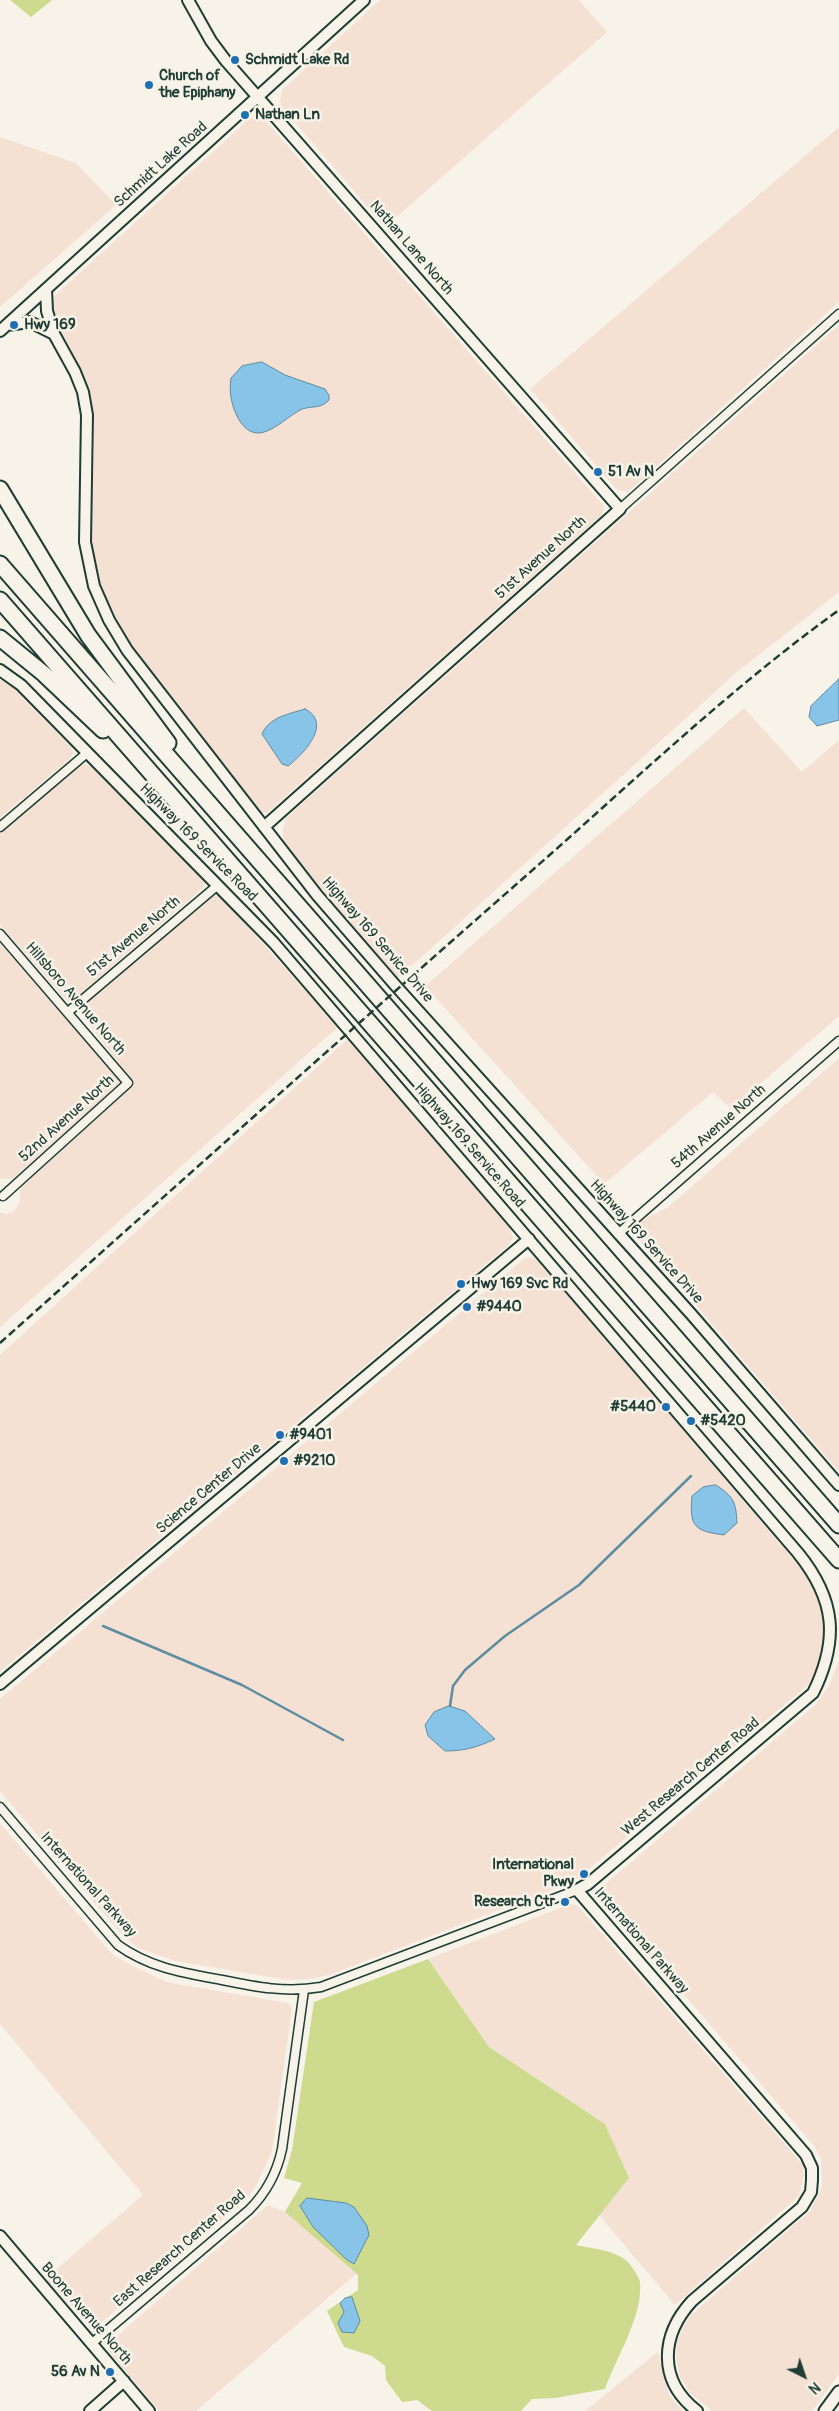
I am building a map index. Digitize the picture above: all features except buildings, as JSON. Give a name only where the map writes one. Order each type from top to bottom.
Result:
[{"type":"highway","points":[[0,490],[88,635],[186,766],[206,800]]},
{"type":"highway","points":[[0,564],[839,1525]]},
{"type":"highway","points":[[0,600],[839,1560]]},
{"type":"highway","points":[[0,638],[44,674],[169,792]]},
{"type":"highway","points":[[812,1530],[839,1570]]},
{"type":"main road","points":[[825,2411],[839,2392]]},
{"type":"street","name":"Nathan Lane North","points":[[188,0],[211,41],[257,96],[620,509]]},
{"type":"street","name":"Schmidt Lake Road","points":[[3,328],[364,0]]},
{"type":"street","name":"Highway 169 Service Drive","points":[[46,289],[46,311],[54,334],[75,372],[87,415],[85,542],[94,586],[109,620],[127,650],[317,896],[839,1485]]},
{"type":"street","name":"51st Avenue North","points":[[264,826],[839,314]]},
{"type":"street","points":[[3,328],[30,322],[54,334]]},
{"type":"street","name":"Highway 169 Service Road","points":[[0,670],[21,686],[274,943],[529,1239],[820,1582],[832,1609],[836,1632],[831,1664],[821,1683]]},
{"type":"street","points":[[0,827],[88,753]]},
{"type":"street","name":"51st Avenue North","points":[[68,1012],[218,885]]},
{"type":"street","name":"Hillsboro Avenue North","points":[[0,934],[128,1083]]},
{"type":"street","name":"54th Avenue North","points":[[618,1234],[839,1041]]},
{"type":"street","name":"52nd Avenue North","points":[[3,1196],[128,1083]]},
{"type":"street","name":"Science Center Drive","points":[[0,1684],[529,1239]]},
{"type":"street","name":"West Research Center Road","points":[[577,1890],[588,1884],[795,1710],[821,1683]]},
{"type":"street","name":"International Parkway","points":[[0,1807],[118,1945],[134,1957],[160,1968],[262,1988],[304,1990],[349,1978],[577,1890],[765,2106],[806,2155],[812,2168],[811,2192],[802,2207],[692,2302],[681,2313],[673,2327],[668,2358],[670,2373],[675,2388],[684,2401],[697,2411]]},
{"type":"street","name":"East Research Center Road","points":[[91,2344],[249,2210],[269,2186],[282,2149],[304,1990]]},
{"type":"street","name":"Boone Avenue North","points":[[0,2236],[149,2411]]},
{"type":"street","points":[[90,2411],[124,2381]]},
{"type":"shaded area","points":[[380,0],[579,0],[607,32],[385,227],[281,106],[280,101],[282,90]]},
{"type":"shaded area","points":[[256,116],[264,119],[604,506],[602,515],[268,812],[263,813],[259,812],[132,646],[111,610],[97,576],[88,522],[94,450],[93,419],[88,390],[79,366],[50,311],[52,298],[250,118]]},
{"type":"shaded area","points":[[839,127],[839,302],[628,492],[617,490],[530,389]]},
{"type":"shaded area","points":[[0,137],[76,163],[116,205],[0,307]]},
{"type":"shaded area","points":[[839,325],[839,592],[737,672],[397,979],[287,847],[283,839],[286,818]]},
{"type":"shaded area","points":[[0,679],[12,687],[71,747],[73,752],[71,758],[0,818]]},
{"type":"shaded area","points":[[744,708],[802,772],[839,740],[839,1016],[731,1109],[713,1092],[604,1184],[425,986]]},
{"type":"shaded area","points":[[80,765],[91,766],[203,880],[204,884],[202,889],[72,1001],[67,1001],[0,925],[0,834]]},
{"type":"shaded area","points":[[217,895],[221,897],[338,1027],[0,1327],[0,1212],[12,1213],[20,1200],[20,1189],[134,1084],[79,1011],[82,1005],[212,897]]},
{"type":"shaded area","points":[[0,943],[119,1078],[120,1084],[12,1179],[0,1178]]},
{"type":"shaded area","points":[[348,1039],[510,1228],[513,1238],[509,1245],[0,1672],[0,1355]]},
{"type":"shaded area","points":[[839,1058],[839,1472],[638,1238],[637,1222],[667,1208]]},
{"type":"shaded area","points":[[530,1257],[538,1260],[816,1586],[828,1628],[819,1672],[808,1685],[577,1879],[567,1884],[329,1975],[310,1979],[287,1980],[175,1961],[138,1948],[123,1936],[0,1791],[0,1699],[525,1258]]},
{"type":"shaded area","points":[[839,1660],[839,2374],[812,2411],[712,2411],[690,2393],[680,2377],[676,2359],[677,2342],[682,2329],[691,2315],[810,2211],[822,2187],[821,2159],[815,2147],[596,1892],[814,1706],[829,1686]]},
{"type":"shaded area","points":[[0,1823],[111,1953],[125,1962],[166,1982],[288,2003],[292,2008],[272,2152],[256,2186],[247,2199],[95,2328],[92,2328],[45,2279],[143,2195],[0,2024]]},
{"type":"shaded area","points":[[571,1904],[578,1906],[803,2165],[804,2176],[799,2196],[675,2305],[599,2215],[629,2178],[605,2124],[489,2047],[428,1959]]},
{"type":"shaded area","points":[[268,2205],[285,2212],[356,2274],[196,2411],[159,2411],[109,2352],[110,2342]]},
{"type":"shaded area","points":[[658,2352],[669,2395],[683,2411],[585,2411]]},
{"type":"green space","points":[[10,0],[52,0],[31,17]]},
{"type":"green space","points":[[428,1959],[489,2047],[605,2124],[629,2178],[576,2245],[621,2257],[631,2265],[640,2281],[640,2296],[633,2323],[605,2389],[555,2398],[532,2399],[521,2411],[432,2411],[417,2400],[402,2402],[386,2380],[385,2366],[372,2356],[344,2347],[327,2311],[358,2290],[358,2275],[285,2212],[302,2183],[284,2178],[292,2150],[314,2002]]},
{"type":"water","points":[[262,362],[285,375],[325,389],[329,395],[329,400],[322,405],[300,410],[267,431],[251,432],[244,426],[235,411],[230,393],[231,378],[242,366]]},
{"type":"water","points":[[839,679],[839,720],[817,726],[809,717],[811,706]]},
{"type":"water","points":[[305,709],[313,715],[316,722],[313,738],[294,761],[288,766],[282,764],[262,734],[265,728],[274,720]]},
{"type":"water","points":[[716,1485],[727,1493],[733,1501],[736,1510],[737,1523],[724,1535],[700,1529],[693,1521],[692,1515],[692,1496],[703,1487]]},
{"type":"water","points":[[449,1706],[465,1711],[495,1739],[471,1748],[445,1751],[428,1736],[425,1725],[434,1712]]},
{"type":"water","points":[[307,2198],[346,2203],[354,2207],[367,2226],[369,2235],[354,2264],[347,2260],[313,2227],[300,2206]]},
{"type":"water","points":[[352,2297],[360,2321],[354,2333],[342,2332],[338,2323],[344,2312],[340,2303],[345,2298]]},
{"type":"waterway","points":[[450,1706],[453,1686],[465,1670],[505,1636],[579,1585],[691,1476]]},
{"type":"waterway","points":[[103,1626],[242,1685],[343,1740]]},
{"type":"railway","points":[[0,1343],[684,735],[760,670],[839,610]]},
{"type":"place","name":"Schmidt Lake Rd","points":[[235,60]]},
{"type":"place","name":"Church of the Epiphany","points":[[149,85]]},
{"type":"place","name":"Nathan Ln","points":[[245,115]]},
{"type":"place","name":"Hwy 169","points":[[14,325]]},
{"type":"place","name":"51 Av N","points":[[598,472]]},
{"type":"place","name":"Hwy 169 Svc Rd","points":[[461,1284]]},
{"type":"place","name":"#9440","points":[[467,1307]]},
{"type":"place","name":"#5440","points":[[666,1407]]},
{"type":"place","name":"#5420","points":[[691,1421]]},
{"type":"place","name":"#9401","points":[[280,1435]]},
{"type":"place","name":"#9210","points":[[284,1461]]},
{"type":"place","name":"International Pkwy","points":[[584,1874]]},
{"type":"place","name":"Research Ctr","points":[[565,1902]]},
{"type":"place","name":"56 Av N","points":[[110,2372]]}]
